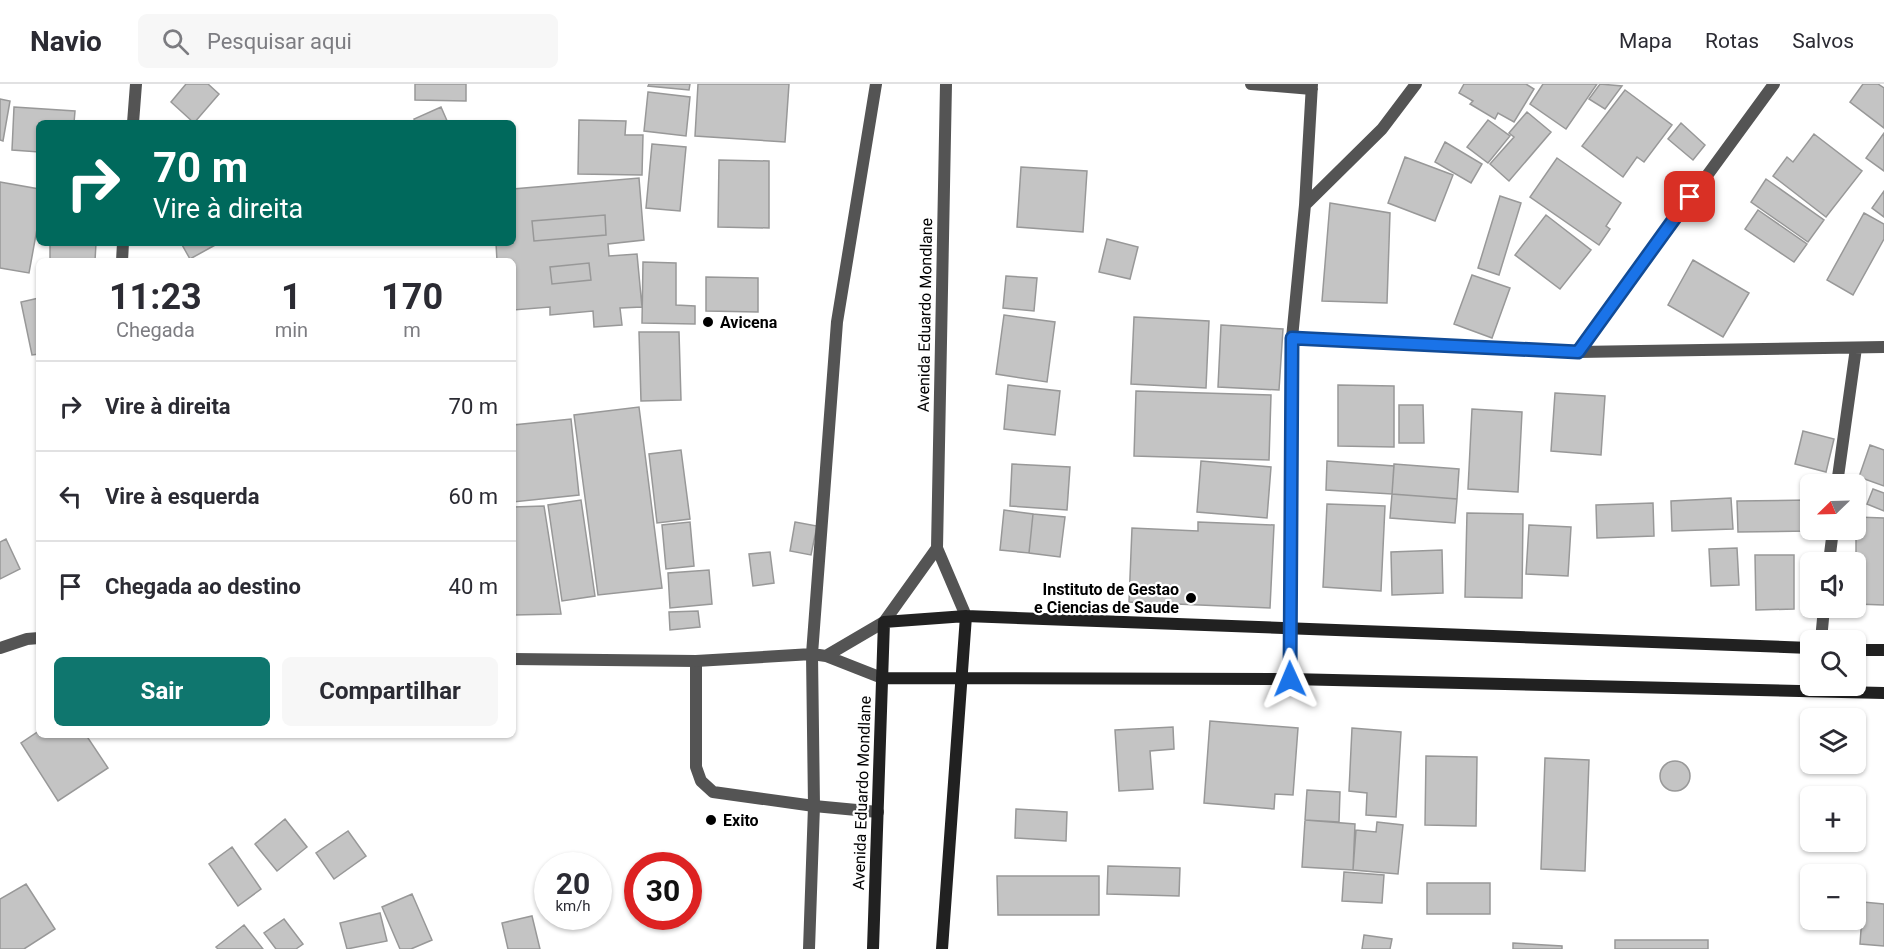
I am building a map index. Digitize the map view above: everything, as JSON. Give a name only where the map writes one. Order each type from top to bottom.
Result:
[{"type":"street","points":[[133,120],[136,84]]},
{"type":"street","points":[[809,949],[814,807],[812,654],[837,322],[876,84]]},
{"type":"street","name":"Avenida Eduardo Mondlane","points":[[942,949],[966,616],[937,548],[946,84]]},
{"type":"street","points":[[1251,84],[1312,86],[1305,205],[1292,338],[1290,679]]},
{"type":"street","points":[[1305,205],[1382,129],[1416,84]]},
{"type":"street","points":[[1578,352],[1774,84]]},
{"type":"street","points":[[1292,338],[1578,352],[1884,347]]},
{"type":"street","points":[[1838,474],[1856,348]]},
{"type":"street","points":[[826,656],[884,622],[937,548]]},
{"type":"street","points":[[884,622],[966,616],[1800,648]]},
{"type":"street","name":"Avenida Eduardo Mondlane","points":[[873,949],[884,622]]},
{"type":"street","points":[[0,648],[36,638]]},
{"type":"street","points":[[1866,650],[1884,650]]},
{"type":"street","points":[[516,659],[696,661],[812,654],[826,656],[882,678],[1290,679],[1884,693]]},
{"type":"street","points":[[696,661],[696,767],[701,781],[713,792],[814,807],[878,812]]},
{"type":"building","points":[[186,84],[208,84],[219,94],[197,120],[191,120],[171,102]]},
{"type":"building","points":[[415,84],[466,84],[466,101],[415,100]]},
{"type":"building","points":[[649,84],[690,84],[689,90],[648,86]]},
{"type":"building","points":[[698,84],[789,84],[785,142],[695,136]]},
{"type":"building","points":[[1464,84],[1526,84],[1534,89],[1514,122],[1498,113],[1495,119],[1470,104],[1473,101],[1459,93]]},
{"type":"building","points":[[1543,84],[1597,84],[1566,129],[1530,104]]},
{"type":"building","points":[[1600,84],[1622,86],[1605,109],[1589,99]]},
{"type":"building","points":[[1863,84],[1878,84],[1884,88],[1884,128],[1850,102]]},
{"type":"building","points":[[1625,90],[1672,125],[1644,162],[1637,157],[1623,177],[1582,146]]},
{"type":"building","points":[[648,92],[690,97],[686,136],[644,131]]},
{"type":"building","points":[[0,99],[10,101],[3,141],[0,140]]},
{"type":"building","points":[[14,107],[75,111],[74,120],[36,120],[36,152],[12,150]]},
{"type":"building","points":[[441,107],[447,120],[414,120]]},
{"type":"building","points":[[1527,112],[1551,132],[1509,181],[1490,164],[1514,137],[1509,133]]},
{"type":"building","points":[[579,120],[626,121],[625,135],[643,135],[642,175],[578,174]]},
{"type":"building","points":[[1488,120],[1510,136],[1488,163],[1467,147]]},
{"type":"building","points":[[1681,123],[1705,145],[1693,160],[1668,139]]},
{"type":"building","points":[[1884,133],[1884,171],[1866,158]]},
{"type":"building","points":[[1814,134],[1862,171],[1826,217],[1773,176],[1787,157],[1793,162]]},
{"type":"building","points":[[1445,142],[1482,164],[1471,183],[1435,162]]},
{"type":"building","points":[[652,144],[686,147],[680,211],[646,208]]},
{"type":"building","points":[[1405,157],[1453,175],[1435,221],[1388,203]]},
{"type":"building","points":[[1557,158],[1621,203],[1606,226],[1610,229],[1599,245],[1530,197]]},
{"type":"building","points":[[719,160],[769,161],[769,228],[718,227]]},
{"type":"building","points":[[1021,167],[1087,171],[1083,232],[1017,227]]},
{"type":"building","points":[[639,178],[644,240],[608,244],[609,256],[637,254],[642,307],[620,308],[622,325],[594,327],[593,311],[550,315],[550,307],[516,310],[516,258],[497,258],[496,246],[516,246],[516,189]],"holes":[[[605,215],[606,235],[534,241],[532,221]],[[589,263],[591,280],[552,284],[550,267]]]},
{"type":"building","points":[[1766,179],[1824,220],[1808,242],[1751,202]]},
{"type":"building","points":[[0,182],[36,188],[36,234],[29,273],[0,268]]},
{"type":"building","points":[[1884,191],[1884,217],[1872,208]]},
{"type":"building","points":[[1500,196],[1521,203],[1499,275],[1478,268]]},
{"type":"building","points":[[1330,203],[1390,213],[1387,303],[1322,301]]},
{"type":"building","points":[[1758,210],[1807,244],[1794,262],[1745,229]]},
{"type":"building","points":[[1864,213],[1884,224],[1884,239],[1853,295],[1827,280]]},
{"type":"building","points":[[605,215],[606,235],[534,241],[532,221]]},
{"type":"building","points":[[1546,215],[1591,250],[1560,289],[1515,255]]},
{"type":"building","points":[[1107,239],[1138,247],[1130,279],[1099,272]]},
{"type":"building","points":[[50,246],[96,246],[95,258],[50,258]]},
{"type":"building","points":[[183,246],[213,246],[192,258],[189,258]]},
{"type":"building","points":[[1693,260],[1749,293],[1723,337],[1668,305]]},
{"type":"building","points":[[643,262],[676,263],[676,305],[695,306],[695,324],[642,323]]},
{"type":"building","points":[[589,263],[591,280],[552,284],[550,267]]},
{"type":"building","points":[[1472,275],[1510,288],[1492,338],[1454,324]]},
{"type":"building","points":[[1006,276],[1037,278],[1034,311],[1003,308]]},
{"type":"building","points":[[706,277],[758,278],[758,312],[706,311]]},
{"type":"building","points":[[36,299],[36,354],[32,355],[21,302]]},
{"type":"building","points":[[1004,315],[1055,322],[1047,382],[996,374]]},
{"type":"building","points":[[1134,317],[1209,321],[1206,388],[1131,384]]},
{"type":"building","points":[[1221,325],[1283,329],[1279,390],[1218,387]]},
{"type":"building","points":[[639,332],[679,332],[681,400],[641,401]]},
{"type":"building","points":[[1008,385],[1060,391],[1055,435],[1004,429]]},
{"type":"building","points":[[1338,385],[1394,386],[1394,447],[1338,446]]},
{"type":"building","points":[[1136,391],[1271,395],[1269,460],[1134,456]]},
{"type":"building","points":[[1555,393],[1605,396],[1601,455],[1551,451]]},
{"type":"building","points":[[1399,405],[1423,405],[1424,443],[1399,443]]},
{"type":"building","points":[[639,407],[662,588],[598,595],[574,415]]},
{"type":"building","points":[[1472,409],[1522,412],[1518,492],[1468,489]]},
{"type":"building","points":[[571,419],[579,495],[516,502],[516,425]]},
{"type":"building","points":[[1803,431],[1834,439],[1826,472],[1795,464]]},
{"type":"building","points":[[1870,445],[1884,450],[1884,486],[1866,480],[1866,474],[1860,474]]},
{"type":"building","points":[[681,450],[690,519],[657,523],[649,454]]},
{"type":"building","points":[[1201,461],[1271,467],[1267,518],[1197,512]]},
{"type":"building","points":[[1327,461],[1394,466],[1392,494],[1326,490]]},
{"type":"building","points":[[1012,464],[1070,467],[1067,510],[1010,506]]},
{"type":"building","points":[[1394,464],[1459,469],[1457,499],[1392,494]]},
{"type":"building","points":[[1873,489],[1884,493],[1884,511],[1867,504]]},
{"type":"building","points":[[1392,494],[1457,499],[1455,523],[1390,518]]},
{"type":"building","points":[[1731,498],[1733,529],[1672,531],[1671,501]]},
{"type":"building","points":[[581,500],[595,596],[562,601],[548,505]]},
{"type":"building","points":[[1800,500],[1800,531],[1738,532],[1737,501]]},
{"type":"building","points":[[1653,503],[1654,536],[1597,538],[1596,505]]},
{"type":"building","points":[[1327,504],[1385,506],[1381,591],[1323,587]]},
{"type":"building","points":[[544,506],[561,614],[516,615],[516,507]]},
{"type":"building","points":[[1004,510],[1033,514],[1029,553],[1000,550]]},
{"type":"building","points":[[1467,513],[1523,514],[1522,598],[1465,597]]},
{"type":"building","points":[[1033,514],[1065,517],[1060,557],[1029,553]]},
{"type":"building","points":[[1866,517],[1884,518],[1884,605],[1866,604],[1866,552],[1856,552],[1856,540],[1866,540]]},
{"type":"building","points":[[690,522],[694,566],[666,569],[662,525]]},
{"type":"building","points":[[795,522],[817,526],[811,555],[790,551]]},
{"type":"building","points":[[1198,522],[1274,525],[1270,608],[1129,602],[1132,528],[1198,531]]},
{"type":"building","points":[[1529,525],[1571,527],[1568,576],[1526,574]]},
{"type":"building","points":[[6,539],[20,569],[0,579],[0,542]]},
{"type":"building","points":[[1737,548],[1739,585],[1711,586],[1709,549]]},
{"type":"building","points":[[1442,550],[1443,593],[1392,595],[1391,552]]},
{"type":"building","points":[[770,552],[774,583],[753,586],[749,554]]},
{"type":"building","points":[[1755,555],[1794,555],[1794,609],[1756,610]]},
{"type":"building","points":[[709,570],[712,604],[670,608],[668,573]]},
{"type":"building","points":[[698,611],[700,627],[670,630],[669,612]]},
{"type":"building","points":[[1210,721],[1298,728],[1293,795],[1275,794],[1274,809],[1204,803]]},
{"type":"building","points":[[1173,727],[1174,749],[1150,751],[1153,789],[1119,791],[1115,730]]},
{"type":"building","points":[[1352,728],[1401,732],[1396,817],[1366,815],[1367,793],[1349,791]]},
{"type":"building","points":[[36,733],[36,738],[88,738],[108,768],[58,801],[21,743]]},
{"type":"building","points":[[1426,756],[1477,757],[1476,826],[1425,825]]},
{"type":"building","points":[[1545,758],[1589,760],[1585,871],[1541,869]]},
{"type":"building","points":[[1675,761],[1686,765],[1690,776],[1686,787],[1675,791],[1664,787],[1660,776],[1664,765]]},
{"type":"building","points":[[1307,790],[1340,792],[1339,822],[1305,820]]},
{"type":"building","points":[[1016,809],[1067,812],[1066,841],[1015,838]]},
{"type":"building","points":[[285,819],[307,847],[277,871],[255,844]]},
{"type":"building","points":[[1305,820],[1355,824],[1353,870],[1302,867]]},
{"type":"building","points":[[1377,822],[1403,825],[1398,874],[1353,870],[1356,830],[1376,832]]},
{"type":"building","points":[[348,831],[366,856],[334,879],[316,853]]},
{"type":"building","points":[[232,847],[261,889],[238,906],[209,864]]},
{"type":"building","points":[[1108,866],[1180,868],[1179,896],[1107,894]]},
{"type":"building","points":[[1344,872],[1384,875],[1382,903],[1342,901]]},
{"type":"building","points":[[997,876],[1099,876],[1099,915],[998,915]]},
{"type":"building","points":[[1427,883],[1490,883],[1490,914],[1427,914]]},
{"type":"building","points":[[26,884],[55,929],[24,949],[0,949],[0,899]]},
{"type":"building","points":[[412,894],[432,940],[411,949],[400,949],[382,907]]},
{"type":"building","points":[[1866,902],[1884,904],[1884,946],[1860,944],[1861,930],[1866,930]]},
{"type":"building","points":[[380,913],[387,941],[347,949],[340,923]]},
{"type":"building","points":[[532,916],[540,949],[508,949],[502,923]]},
{"type":"building","points":[[284,919],[303,944],[296,949],[276,949],[264,933]]},
{"type":"building","points":[[244,925],[263,949],[218,949],[216,947]]},
{"type":"building","points":[[1364,935],[1392,939],[1390,949],[1362,949]]},
{"type":"building","points":[[1615,940],[1708,940],[1708,949],[1615,949]]},
{"type":"building","points":[[1513,943],[1562,946],[1562,949],[1513,949]]},
{"type":"place","name":"Avicena","points":[[708,322]]},
{"type":"place","name":"Instituto de Gestao e Ciencias de Saude","points":[[1191,598]]},
{"type":"place","name":"Exito","points":[[711,820]]},
{"type":"route","points":[[1290,679],[1292,338],[1578,352],[1690,197]]}]
